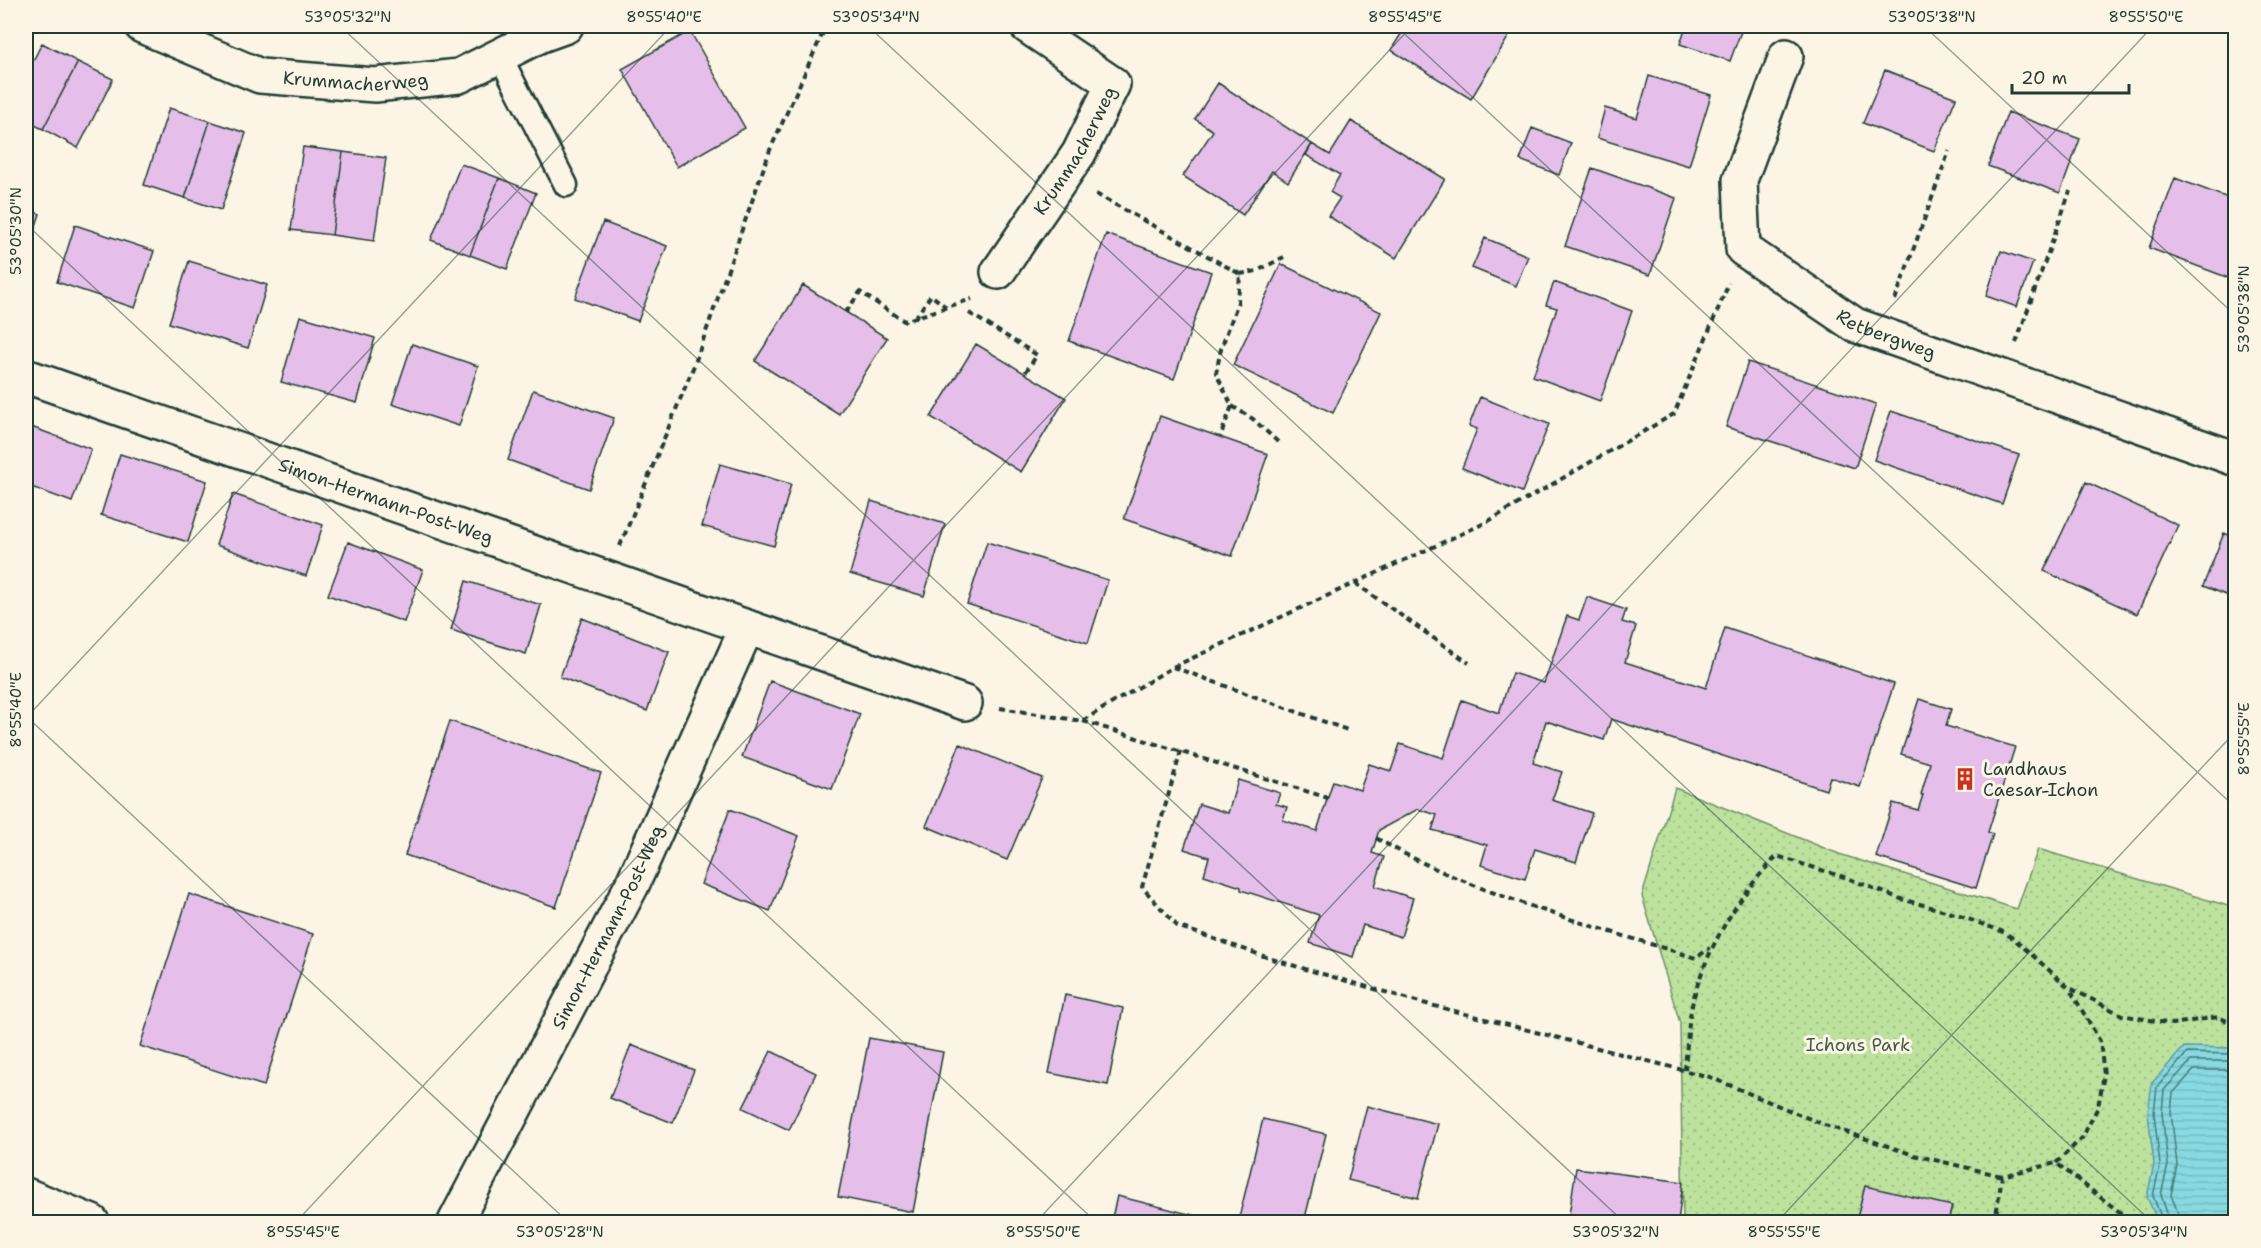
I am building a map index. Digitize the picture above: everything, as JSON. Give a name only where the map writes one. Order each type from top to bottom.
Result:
[{"type":"street","name":"Krummacherweg","points":[[142,26],[260,76],[375,85],[459,76],[566,26]]},
{"type":"street","name":"Krummacherweg","points":[[990,284],[1080,153],[1113,84],[1027,26]]},
{"type":"street","points":[[1743,249],[1740,180],[1786,56]]},
{"type":"street","name":"Retbergweg","points":[[1743,249],[1855,325],[2235,459]]},
{"type":"street","name":"Simon-Hermann-Post-Weg","points":[[26,376],[964,703]]},
{"type":"street","name":"Simon-Hermann-Post-Weg","points":[[455,1222],[632,885],[747,627]]},
{"type":"street","points":[[26,1195],[92,1222]]},
{"type":"lane","points":[[500,56],[566,185]]},
{"type":"path","points":[[607,579],[695,363],[770,150],[826,26]]},
{"type":"path","points":[[1882,335],[1949,151]]},
{"type":"path","points":[[1064,177],[1240,274],[1257,271],[1284,257]]},
{"type":"path","points":[[2004,377],[2070,191]]},
{"type":"path","points":[[1082,721],[1173,667],[1487,522],[1674,414],[1743,249]]},
{"type":"path","points":[[1240,274],[1238,302],[1221,349],[1216,373],[1232,406],[1253,419],[1279,443]]},
{"type":"path","points":[[846,312],[860,292],[904,321],[946,307],[990,284]]},
{"type":"path","points":[[915,318],[931,295],[946,307]]},
{"type":"path","points":[[969,313],[1037,355],[1025,373]]},
{"type":"path","points":[[1220,437],[1232,406]]},
{"type":"path","points":[[1355,583],[1469,663]]},
{"type":"path","points":[[1173,667],[1350,731]]},
{"type":"path","points":[[964,703],[1082,721],[1328,798]]},
{"type":"path","points":[[1181,752],[1142,887],[1177,926],[1278,961],[1401,996],[1685,1070],[1738,1087],[1822,1124],[1914,1155],[2002,1176],[2056,1163],[2082,1138],[2098,1107],[2104,1075],[2100,1041],[2068,987]]},
{"type":"path","points":[[1376,838],[1407,857],[1509,899],[1696,958],[1713,946]]},
{"type":"path","points":[[1685,1070],[1694,995],[1707,956],[1753,881],[1777,856],[2001,931],[2013,938],[2068,987],[2122,1015],[2172,1024],[2218,1017],[2235,1025]]},
{"type":"path","points":[[2056,1163],[2133,1222]]},
{"type":"path","points":[[1995,1222],[2002,1176]]},
{"type":"path","points":[[2123,1222],[2126,1217]]},
{"type":"green space","name":"Ichons Park","points":[[1675,788],[1839,854],[2017,909],[2038,849],[2235,908],[2235,1222],[1683,1222],[1680,1023],[1642,896]]},
{"type":"water","points":[[2184,1047],[2235,1048],[2235,1222],[2158,1222],[2147,1197],[2154,1164],[2148,1113],[2152,1083]]},
{"type":"building","points":[[1406,26],[1515,26],[1471,99],[1391,50]]},
{"type":"building","points":[[1686,26],[1743,26],[1730,61],[1680,44]]},
{"type":"building","points":[[690,31],[745,128],[677,167],[622,69]]},
{"type":"building","points":[[42,43],[78,62],[43,129],[26,121],[26,75]]},
{"type":"building","points":[[78,62],[113,79],[78,148],[43,129]]},
{"type":"building","points":[[1885,70],[1956,98],[1934,151],[1863,123]]},
{"type":"building","points":[[1649,76],[1711,95],[1689,166],[1597,138],[1605,108],[1637,118]]},
{"type":"building","points":[[1218,83],[1312,144],[1288,182],[1272,171],[1243,215],[1183,176],[1213,131],[1195,119]]},
{"type":"building","points":[[169,108],[210,121],[185,198],[144,185]]},
{"type":"building","points":[[2008,112],[2080,139],[2060,193],[1988,166]]},
{"type":"building","points":[[210,121],[246,133],[221,210],[185,198]]},
{"type":"building","points":[[1351,121],[1445,179],[1396,258],[1328,216],[1340,198],[1330,192],[1340,175],[1306,155],[1312,144],[1330,155]]},
{"type":"building","points":[[1532,128],[1571,143],[1559,175],[1520,160]]},
{"type":"building","points":[[303,147],[343,152],[332,235],[291,230]]},
{"type":"building","points":[[343,152],[386,158],[374,241],[332,235]]},
{"type":"building","points":[[461,164],[499,178],[470,255],[431,240]]},
{"type":"building","points":[[1592,168],[1676,198],[1650,275],[1565,246]]},
{"type":"building","points":[[499,178],[536,193],[507,269],[470,255]]},
{"type":"building","points":[[2175,178],[2236,201],[2236,260],[2229,278],[2149,248]]},
{"type":"building","points":[[26,209],[40,214],[26,256]]},
{"type":"building","points":[[603,222],[667,246],[638,321],[575,298]]},
{"type":"building","points":[[75,225],[154,251],[135,308],[57,282]]},
{"type":"building","points":[[1106,234],[1211,272],[1174,379],[1069,341]]},
{"type":"building","points":[[1485,238],[1528,256],[1516,286],[1472,268]]},
{"type":"building","points":[[2001,251],[2033,262],[2017,307],[1986,296]]},
{"type":"building","points":[[189,261],[267,285],[248,348],[169,323]]},
{"type":"building","points":[[1281,264],[1381,312],[1333,413],[1233,365]]},
{"type":"building","points":[[1554,282],[1632,311],[1600,401],[1533,376],[1557,308],[1546,305]]},
{"type":"building","points":[[803,285],[887,338],[839,414],[755,361]]},
{"type":"building","points":[[300,316],[375,338],[357,403],[281,382]]},
{"type":"building","points":[[412,344],[478,366],[459,426],[392,404]]},
{"type":"building","points":[[976,344],[1066,398],[1021,472],[931,417]]},
{"type":"building","points":[[1748,362],[1876,404],[1855,468],[1726,427]]},
{"type":"building","points":[[533,390],[614,418],[589,489],[508,460]]},
{"type":"building","points":[[1480,397],[1549,424],[1522,492],[1462,468],[1477,429],[1469,426]]},
{"type":"building","points":[[1891,411],[2019,455],[2002,504],[1874,460]]},
{"type":"building","points":[[1160,416],[1268,454],[1232,556],[1124,519]]},
{"type":"building","points":[[26,425],[91,449],[72,502],[26,485]]},
{"type":"building","points":[[120,454],[207,481],[188,542],[101,515]]},
{"type":"building","points":[[720,464],[791,484],[774,546],[702,526]]},
{"type":"building","points":[[2086,482],[2178,525],[2137,614],[2044,571]]},
{"type":"building","points":[[233,494],[323,525],[306,576],[216,545]]},
{"type":"building","points":[[871,501],[945,524],[924,596],[850,574]]},
{"type":"building","points":[[2224,533],[2236,538],[2236,599],[2203,586]]},
{"type":"building","points":[[348,542],[423,570],[404,622],[328,595]]},
{"type":"building","points":[[987,542],[1108,580],[1088,643],[967,604]]},
{"type":"building","points":[[466,581],[541,605],[526,654],[451,630]]},
{"type":"building","points":[[1587,597],[1626,610],[1622,622],[1636,626],[1625,662],[1706,688],[1725,628],[1894,684],[1860,787],[1830,777],[1826,790],[1611,719],[1604,740],[1546,721],[1533,763],[1562,772],[1552,800],[1592,813],[1576,862],[1535,849],[1525,879],[1481,865],[1487,845],[1432,830],[1437,815],[1418,809],[1379,830],[1372,853],[1384,857],[1375,886],[1413,898],[1401,937],[1363,925],[1353,957],[1310,943],[1319,915],[1241,890],[1241,887],[1204,875],[1209,857],[1184,849],[1199,804],[1228,813],[1238,780],[1280,793],[1276,804],[1287,807],[1283,820],[1317,831],[1333,781],[1360,790],[1369,764],[1391,771],[1400,744],[1443,758],[1462,700],[1499,713],[1512,673],[1544,683],[1567,616],[1579,620]]},
{"type":"building","points":[[582,618],[669,652],[647,711],[560,677]]},
{"type":"building","points":[[770,681],[860,714],[832,789],[742,757]]},
{"type":"building","name":"Landhaus Caesar-Ichon","points":[[1919,699],[1951,709],[1946,726],[2015,747],[1988,832],[1993,834],[1976,888],[1876,857],[1893,803],[1918,810],[1923,795],[1921,795],[1930,763],[1901,754]]},
{"type":"building","points":[[450,721],[601,773],[556,907],[405,855]]},
{"type":"building","points":[[960,744],[1042,778],[1007,860],[926,826]]},
{"type":"building","points":[[730,809],[799,836],[770,911],[701,884]]},
{"type":"building","points":[[189,894],[313,934],[264,1086],[140,1046]]},
{"type":"building","points":[[1065,995],[1123,1008],[1108,1085],[1049,1073]]},
{"type":"building","points":[[869,1038],[943,1052],[913,1212],[838,1197]]},
{"type":"building","points":[[631,1045],[694,1070],[673,1123],[610,1098]]},
{"type":"building","points":[[771,1051],[816,1073],[789,1130],[743,1108]]},
{"type":"building","points":[[1367,1106],[1438,1124],[1418,1198],[1348,1180]]},
{"type":"building","points":[[1263,1119],[1326,1134],[1304,1222],[1238,1222]]},
{"type":"building","points":[[1576,1168],[1683,1182],[1678,1222],[1568,1222]]},
{"type":"building","points":[[1865,1186],[1952,1206],[1948,1222],[1856,1222]]},
{"type":"building","points":[[1117,1196],[1193,1215],[1192,1222],[1111,1222]]},
{"type":"place","name":"Landhaus Caesar-Ichon","points":[[1965,779]]}]
